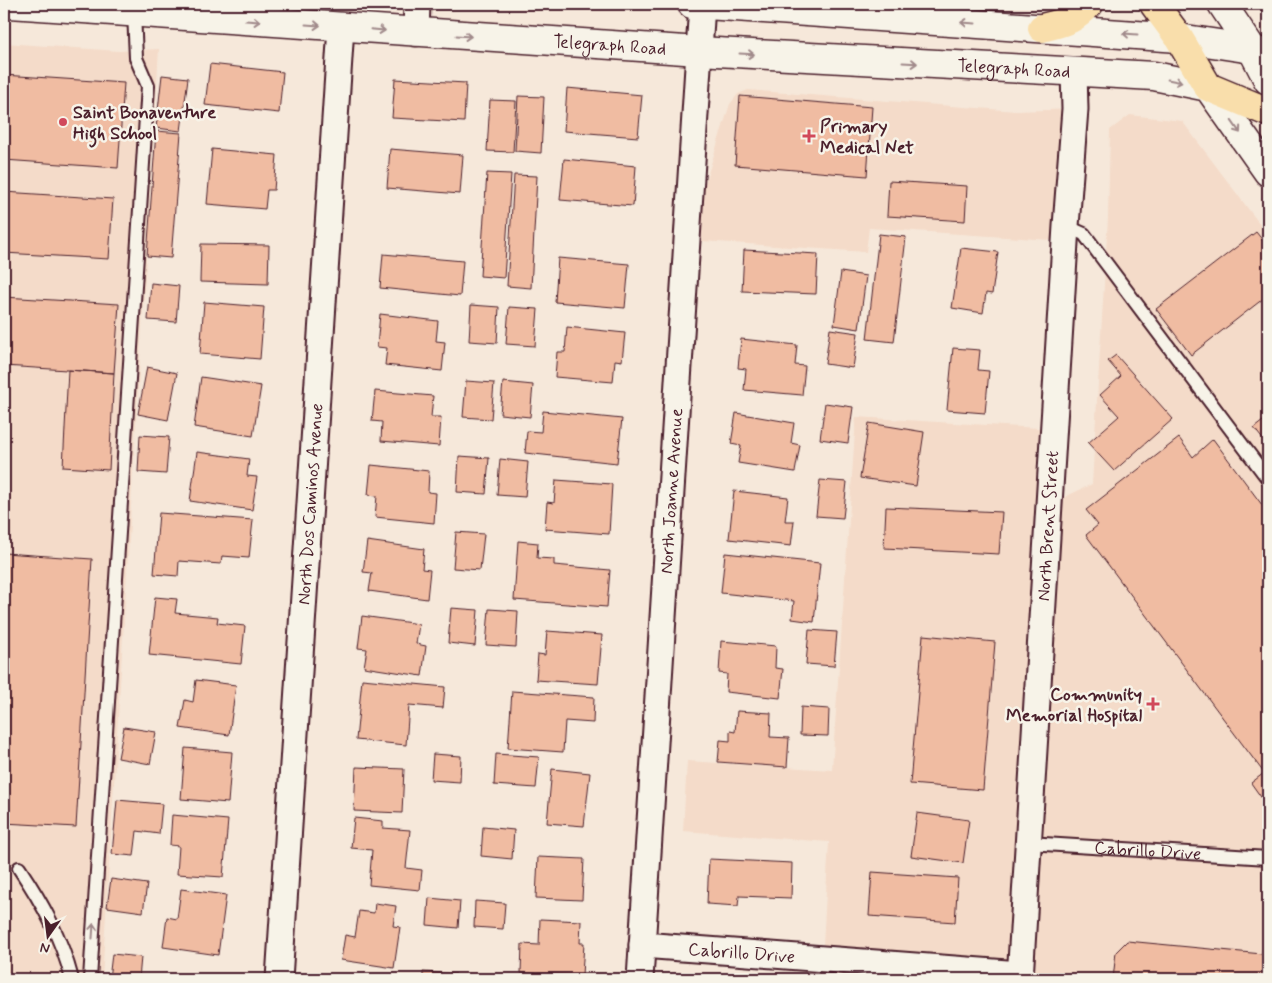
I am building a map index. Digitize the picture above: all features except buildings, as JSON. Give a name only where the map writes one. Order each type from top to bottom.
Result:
[{"type":"main road","name":"Telegraph Road","points":[[10,4],[75,6],[416,33],[699,52],[1154,76],[1208,87]]},
{"type":"main road","points":[[692,4],[1179,38],[1260,52]]},
{"type":"main road","points":[[1042,28],[1071,20],[1079,15],[1089,4]]},
{"type":"main road","points":[[1154,4],[1179,38],[1208,87],[1268,172]]},
{"type":"main road","points":[[1222,4],[1260,52],[1268,80]]},
{"type":"main road","points":[[1208,87],[1268,112]]},
{"type":"street","points":[[416,33],[417,4]]},
{"type":"street","name":"North Joanne Avenue","points":[[640,979],[702,4]]},
{"type":"street","name":"North Dos Caminos Avenue","points":[[279,979],[341,27]]},
{"type":"street","name":"North Brent Street","points":[[1020,976],[1066,226],[1075,109],[1074,72]]},
{"type":"street","name":"Cabrillo Drive","points":[[642,945],[1020,976]]},
{"type":"lane","points":[[90,979],[148,86],[136,58],[134,12]]},
{"type":"lane","points":[[1066,226],[1084,234],[1268,479]]},
{"type":"lane","name":"Cabrillo Drive","points":[[1028,843],[1268,858]]},
{"type":"lane","points":[[19,868],[41,902],[61,945],[72,979]]},
{"type":"shaded area","points":[[4,43],[119,51],[159,49],[102,979],[4,979]]},
{"type":"shaded area","points":[[748,90],[1016,111],[1075,109],[1066,241],[869,228],[866,252],[687,240],[730,104],[738,94]]},
{"type":"shaded area","points":[[1130,115],[1182,121],[1268,235],[1268,979],[821,979],[829,842],[683,831],[687,761],[832,770],[856,417],[1054,429],[1050,504],[1092,484],[1108,218],[1110,130]]},
{"type":"place","name":"Saint Bonaventure High School","points":[[63,122]]},
{"type":"place","name":"Primary Medical Net","points":[[809,136]]},
{"type":"place","name":"Community Memorial Hospital","points":[[1153,704]]}]
